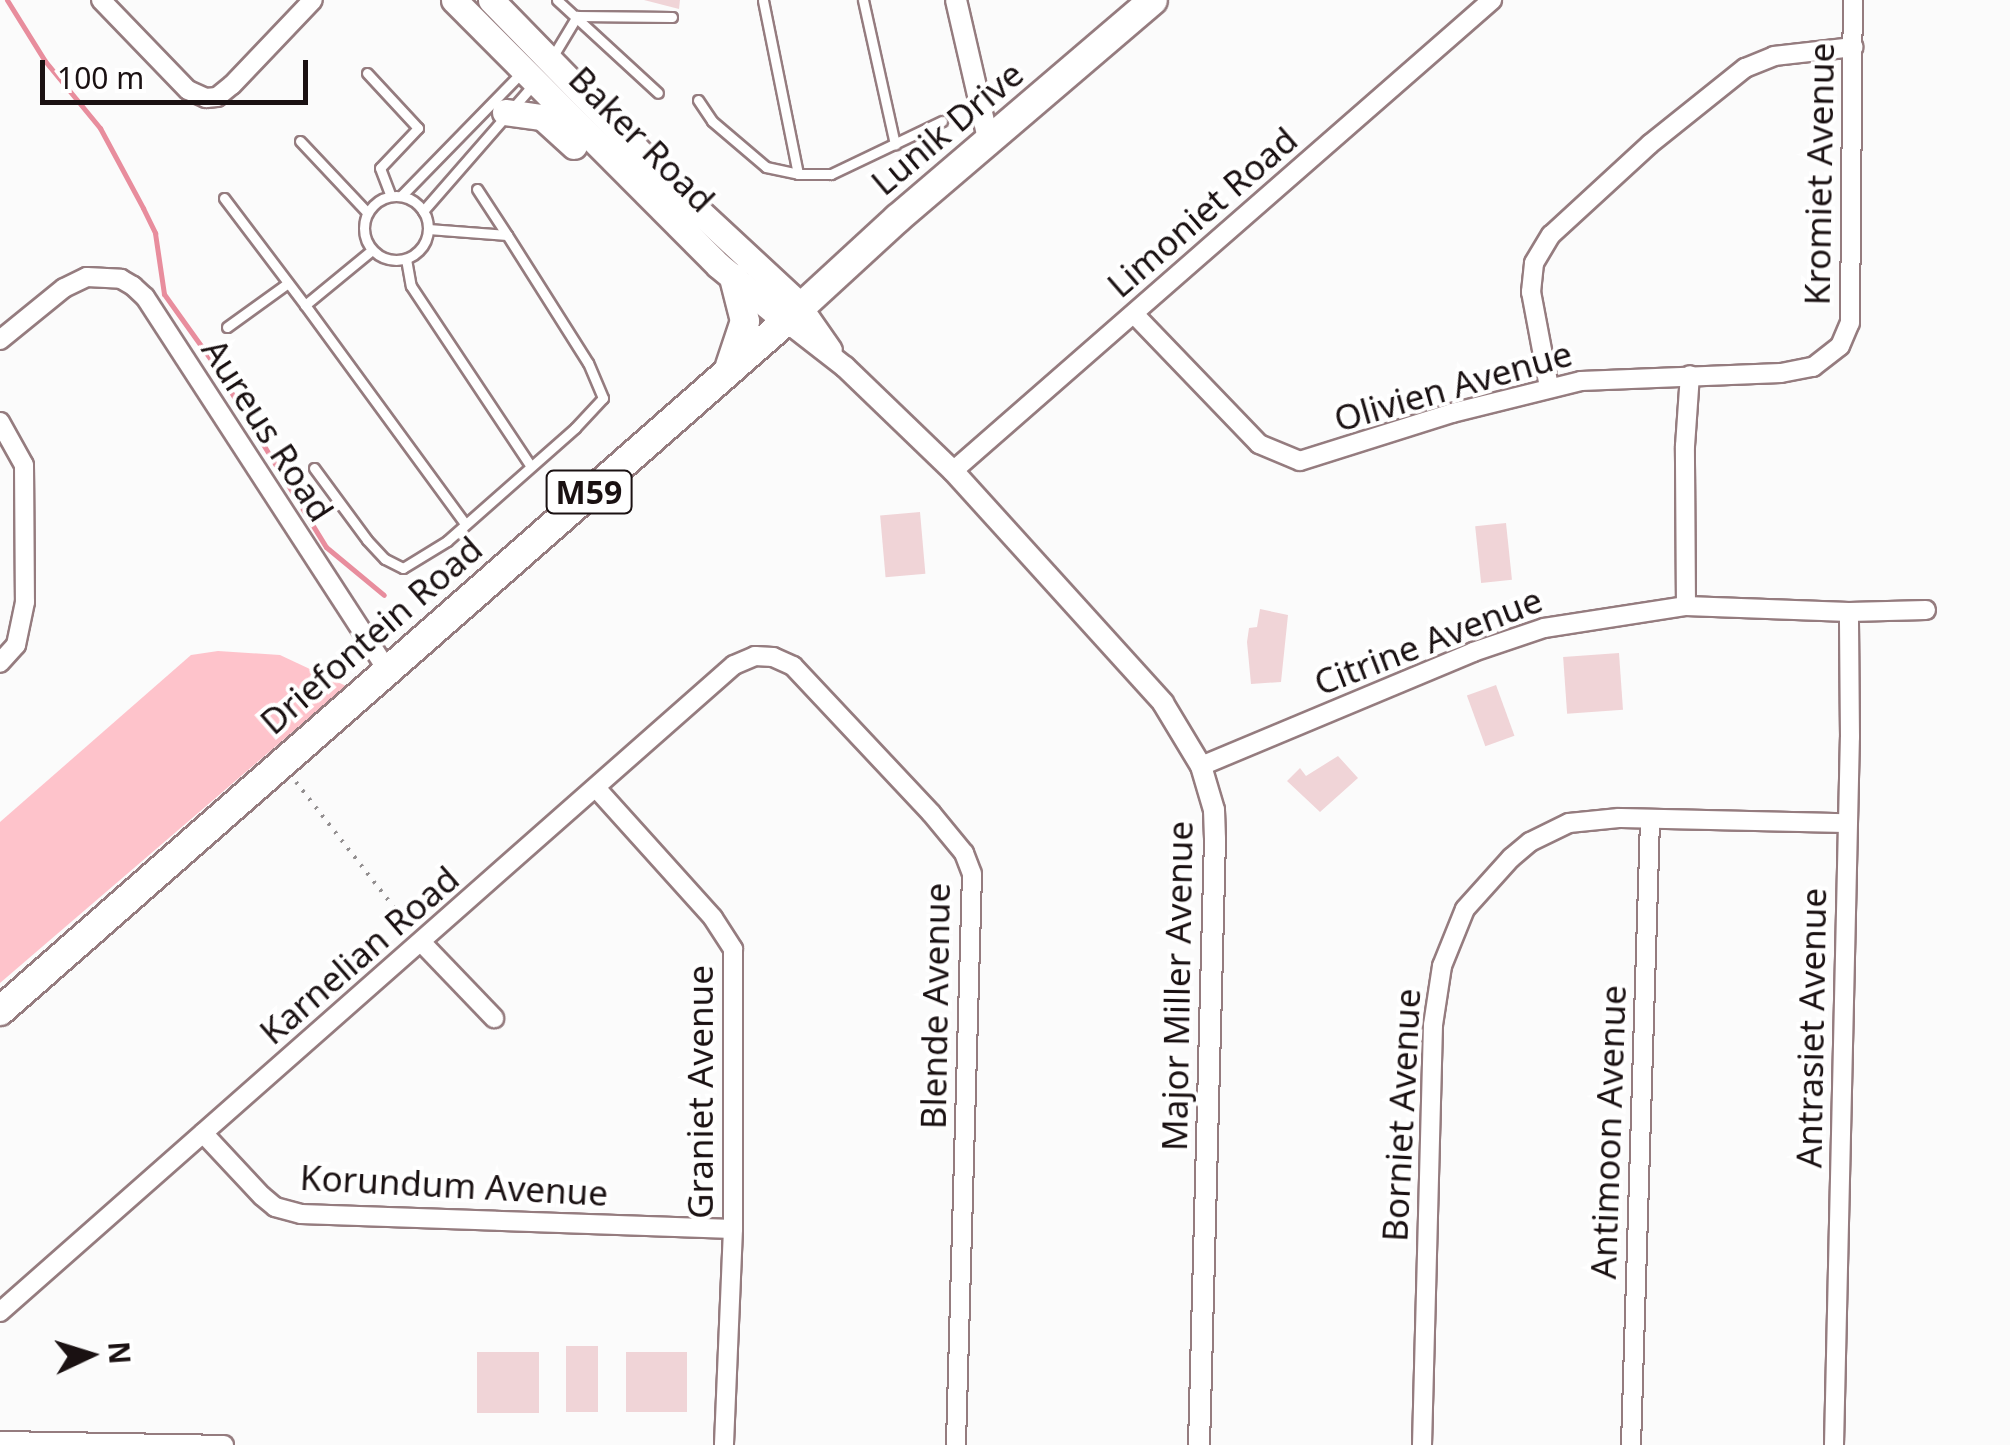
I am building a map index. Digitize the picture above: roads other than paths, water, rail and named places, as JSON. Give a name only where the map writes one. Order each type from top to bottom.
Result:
[{"type":"main road","name":"Baker Road","points":[[454,0],[734,278],[793,315]]},
{"type":"main road","name":"Baker Road","points":[[492,0],[549,53],[793,315]]},
{"type":"main road","name":"Lunik Drive","points":[[793,315],[898,218],[1153,0]]},
{"type":"main road","points":[[506,112],[542,117],[605,174],[644,192]]},
{"type":"main road","points":[[730,368],[745,321],[734,278]]},
{"type":"main road","name":"Driefontein Road","points":[[0,1010],[793,315]]},
{"type":"street","points":[[101,0],[188,90],[211,98],[232,85],[313,0]]},
{"type":"street","points":[[956,0],[989,143]]},
{"type":"street","name":"Limoniet Road","points":[[953,471],[1492,0]]},
{"type":"street","name":"Kromiet Avenue","points":[[1840,346],[1850,323],[1853,0]]},
{"type":"street","points":[[1549,387],[1532,292],[1534,264],[1551,236],[1650,144],[1745,68],[1774,56],[1854,48]]},
{"type":"street","name":"Aureus Road","points":[[0,340],[64,288],[87,278],[121,279],[145,298],[388,670]]},
{"type":"street","name":"Major Miller Avenue","points":[[793,315],[953,471],[1162,703],[1201,766],[1214,810],[1215,839],[1199,1445]]},
{"type":"street","name":"Olivien Avenue","points":[[1134,315],[1244,431],[1288,459],[1312,460],[1452,412],[1549,387],[1619,376],[1790,372],[1825,361],[1840,346]]},
{"type":"street","points":[[1686,606],[1685,446],[1690,375]]},
{"type":"street","points":[[0,422],[21,452],[25,496],[22,623],[16,645],[0,663]]},
{"type":"street","name":"Citrine Avenue","points":[[1201,766],[1531,632],[1600,616],[1686,606],[1848,612],[1926,610]]},
{"type":"street","name":"Antrasiet Avenue","points":[[1834,1445],[1848,612]]},
{"type":"street","name":"Karnelian Road","points":[[0,1312],[734,665],[764,656]]},
{"type":"street","name":"Blende Avenue","points":[[764,656],[793,666],[955,840],[972,874],[956,1445]]},
{"type":"street","name":"Graniet Avenue","points":[[597,789],[704,908],[733,948],[733,1230],[724,1445]]},
{"type":"street","name":"Borniet Avenue","points":[[1422,1445],[1432,1026],[1450,941],[1477,894],[1530,842],[1570,823],[1594,819],[1847,823]]},
{"type":"street","name":"Antimoon Avenue","points":[[1631,1445],[1650,820]]},
{"type":"street","points":[[422,944],[494,1018]]},
{"type":"street","name":"Korundum Avenue","points":[[203,1133],[262,1196],[276,1206],[300,1214],[733,1230]]},
{"type":"street","points":[[0,1440],[224,1445]]},
{"type":"lane","points":[[557,0],[658,93]]},
{"type":"lane","points":[[763,0],[798,174]]},
{"type":"lane","points":[[863,0],[895,144]]},
{"type":"lane","points":[[423,211],[506,112],[577,16]]},
{"type":"lane","points":[[577,16],[672,17]]},
{"type":"lane","points":[[367,212],[396,196],[529,77],[549,53]]},
{"type":"lane","points":[[367,72],[418,128],[380,168],[396,196],[423,211],[428,229],[422,248],[406,259],[388,260],[372,250],[364,232],[367,212]]},
{"type":"lane","points":[[698,100],[712,120],[766,166],[798,174],[831,174],[942,121]]},
{"type":"lane","points":[[300,140],[367,212]]},
{"type":"lane","points":[[314,468],[367,540],[385,559],[403,568],[447,541],[603,398],[588,363],[477,189]]},
{"type":"lane","points":[[224,198],[464,522]]},
{"type":"lane","points":[[428,229],[507,235]]},
{"type":"lane","points":[[305,305],[372,250]]},
{"type":"lane","points":[[406,259],[411,286],[530,465]]},
{"type":"lane","points":[[228,327],[288,284]]},
{"type":"waterway","points":[[7,0],[45,61],[100,128],[143,208],[155,233],[164,294],[212,361],[326,547],[384,595]]}]
